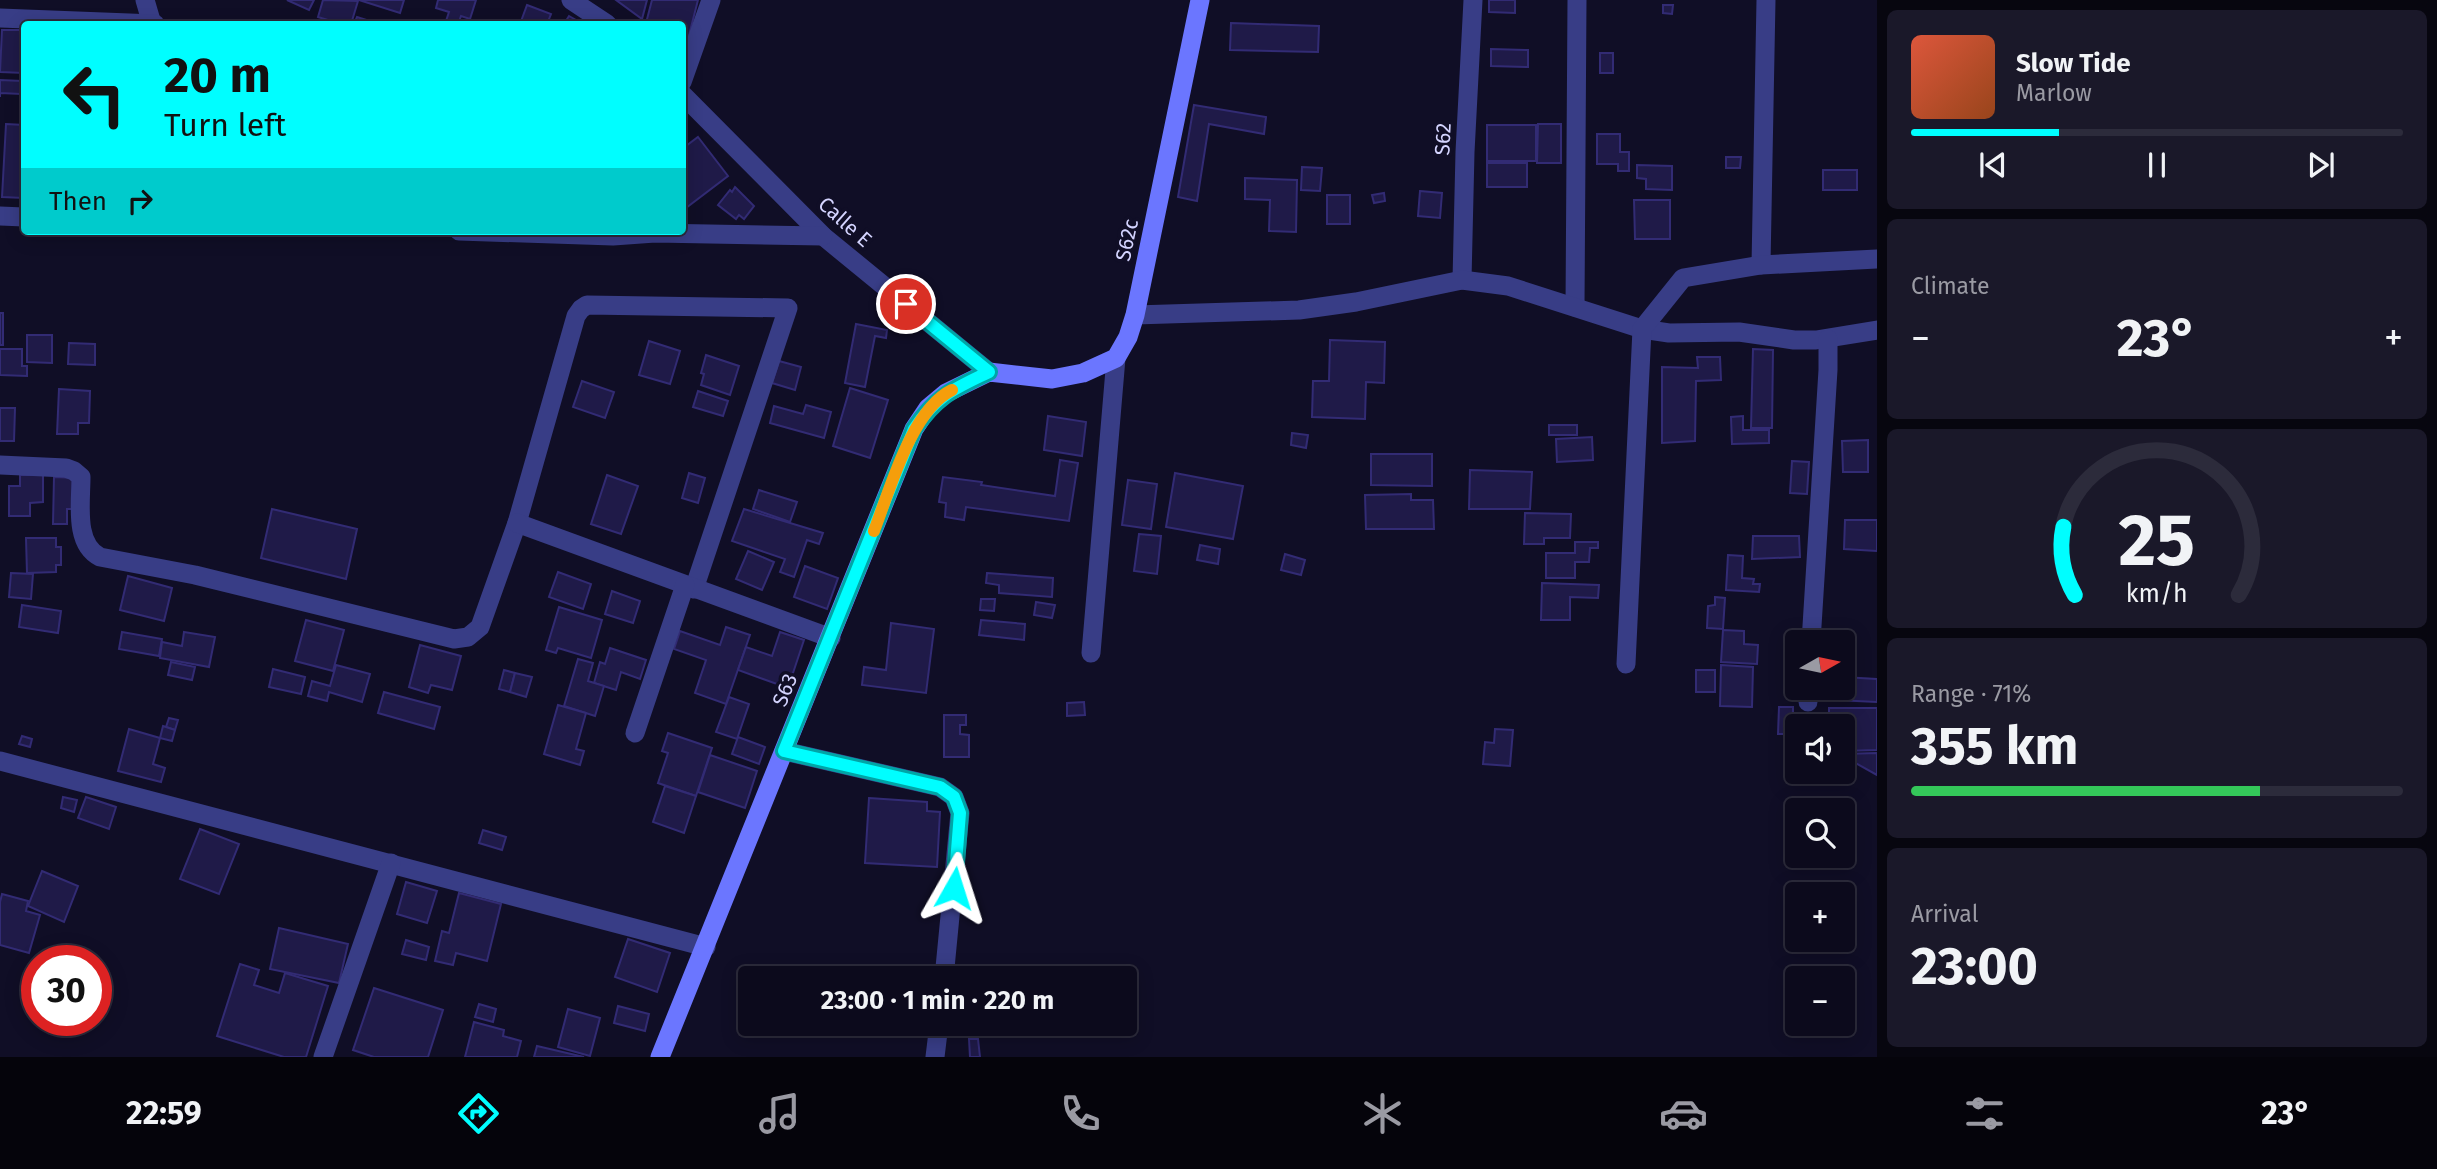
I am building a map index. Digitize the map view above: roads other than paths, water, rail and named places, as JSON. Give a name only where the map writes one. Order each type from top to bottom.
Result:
[{"type":"main road","name":"S62c","points":[[1116,358],[1128,337],[1135,316],[1200,0]]},
{"type":"main road","points":[[989,372],[1052,379],[1083,373],[1116,358]]},
{"type":"main road","name":"S63","points":[[660,1057],[914,429],[928,408],[946,393],[989,372]]},
{"type":"street","points":[[145,0],[152,21]]},
{"type":"street","points":[[571,0],[602,21]]},
{"type":"street","points":[[686,71],[711,0]]},
{"type":"street","name":"S62","points":[[1462,280],[1473,0]]},
{"type":"street","points":[[1575,307],[1577,0]]},
{"type":"street","points":[[1761,265],[1766,0]]},
{"type":"street","points":[[0,18],[76,21]]},
{"type":"street","name":"Calle E","points":[[686,98],[823,236],[989,372]]},
{"type":"street","points":[[0,216],[21,217]]},
{"type":"street","points":[[686,234],[823,236]]},
{"type":"street","points":[[1626,664],[1642,329],[1683,278],[1761,265],[1877,259]]},
{"type":"street","points":[[1135,316],[1298,310],[1356,302],[1462,280],[1508,286],[1642,329],[1669,333],[1738,332],[1794,340],[1828,339],[1868,331],[1877,315]]},
{"type":"street","points":[[0,465],[66,468],[81,477],[81,524],[87,548],[100,557],[195,575],[454,639],[468,637],[480,627],[517,523],[576,316],[581,309],[587,305],[788,308],[690,587],[635,733]]},
{"type":"street","points":[[1812,630],[1828,339]]},
{"type":"street","points":[[1091,653],[1116,358]]},
{"type":"street","points":[[517,523],[831,638]]},
{"type":"street","points":[[784,751],[940,787],[954,797],[960,813],[945,966]]},
{"type":"street","points":[[0,761],[706,947]]},
{"type":"street","points":[[323,1057],[391,863]]},
{"type":"street","points":[[935,1057],[938,1036]]}]
